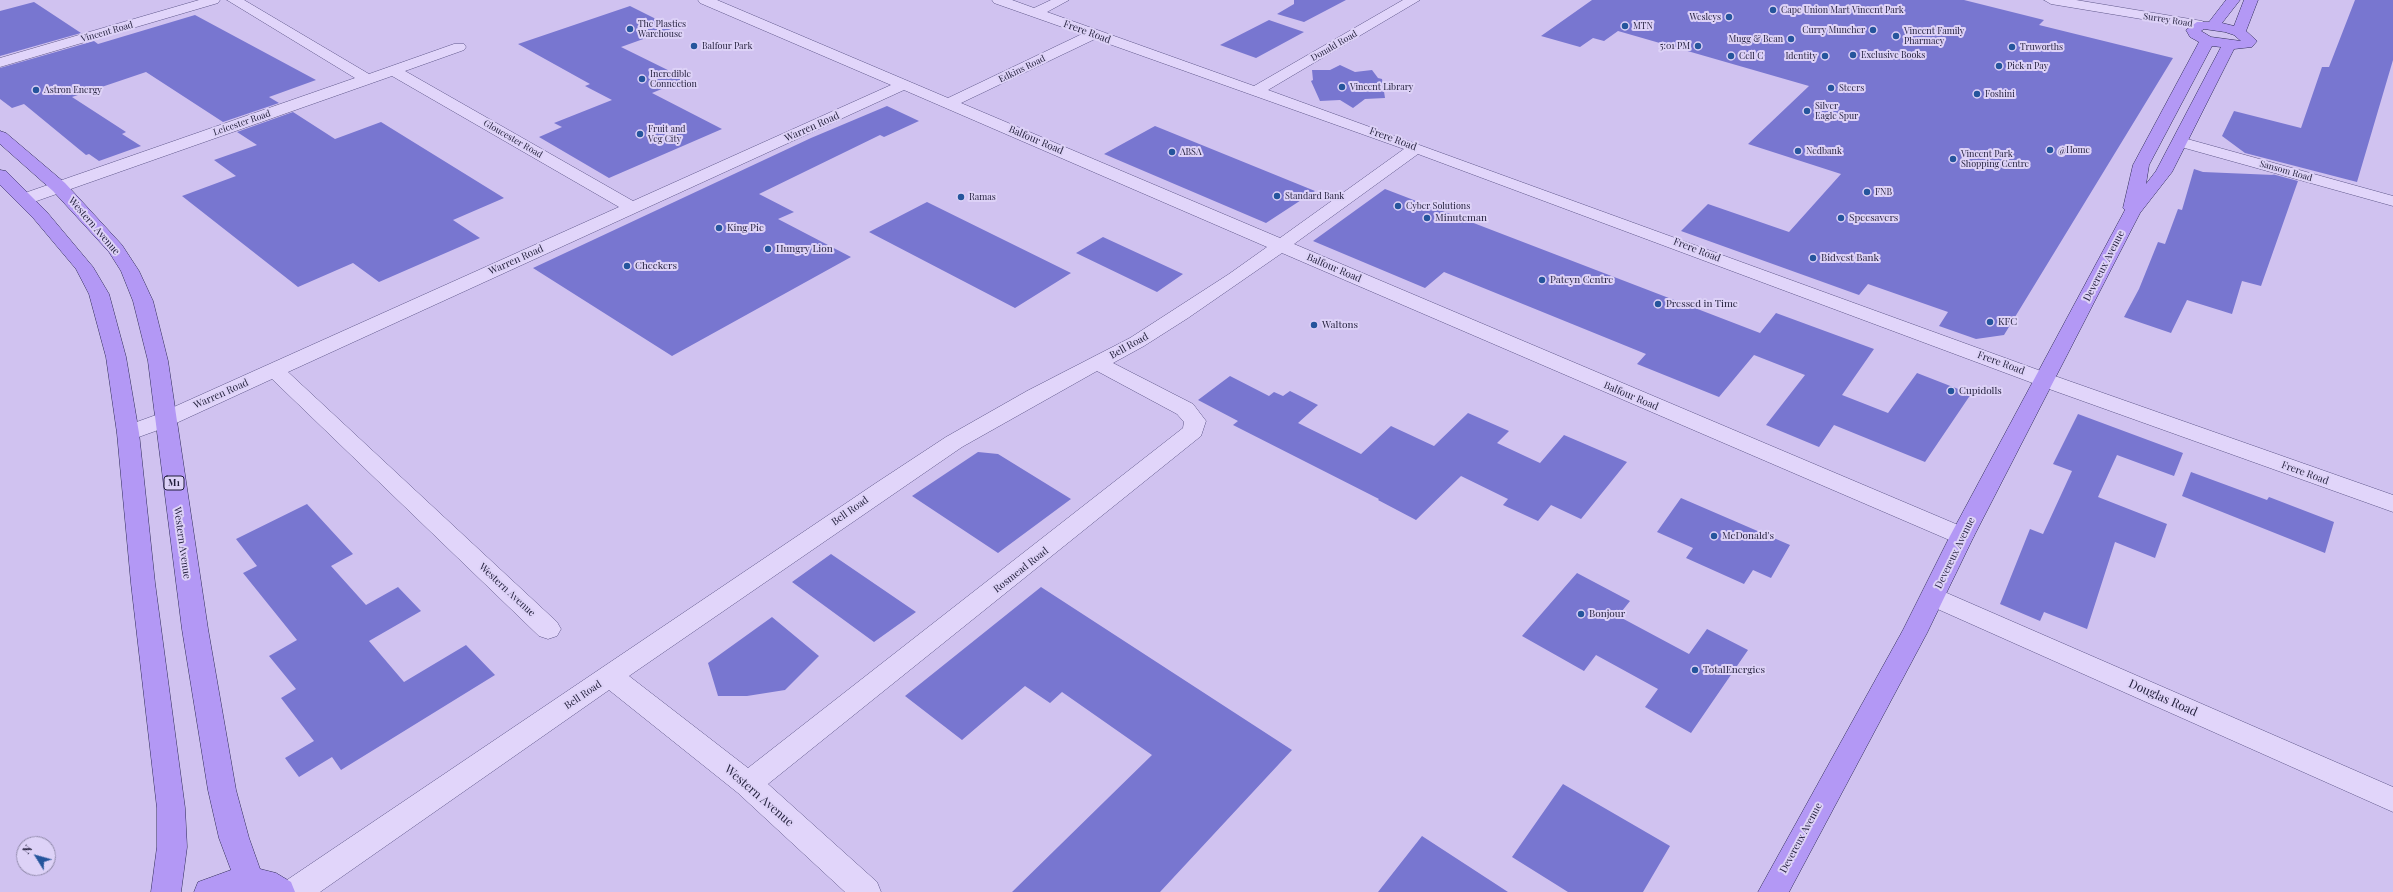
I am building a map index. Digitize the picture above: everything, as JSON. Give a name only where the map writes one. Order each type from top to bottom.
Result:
[{"type":"main road","name":"Devereux Avenue","points":[[2132,212],[2141,165],[2204,31],[2233,0]]},
{"type":"main road","points":[[2239,32],[2251,0]]},
{"type":"main road","points":[[2204,31],[2239,32],[2250,41],[2247,44],[2229,46],[2204,31]]},
{"type":"main road","name":"Devereux Avenue","points":[[1773,892],[1934,596],[1962,536],[2132,212],[2164,172],[2229,46]]},
{"type":"main road","name":"Western Avenue","points":[[0,136],[59,187],[116,249],[130,271],[143,301],[158,361],[164,420],[195,629],[222,790],[234,838],[250,882]]},
{"type":"main road","points":[[0,175],[40,215],[84,267],[99,294],[116,357],[128,433],[143,583],[171,808],[172,847],[166,892]]},
{"type":"main road","points":[[209,892],[230,884],[250,882],[265,883],[280,892]]},
{"type":"street","name":"Vincent Road","points":[[0,63],[213,0]]},
{"type":"street","points":[[234,0],[367,79]]},
{"type":"street","name":"Balfour Road","points":[[705,0],[1281,245],[1731,439],[1962,536]]},
{"type":"street","name":"Frere Road","points":[[999,0],[1416,148],[2045,380],[2393,504]]},
{"type":"street","points":[[1034,13],[1062,0]]},
{"type":"street","name":"Donald Road","points":[[1256,91],[1413,0]]},
{"type":"street","name":"Surrey Road","points":[[2051,0],[2134,15],[2204,31]]},
{"type":"street","name":"Edkins Road","points":[[949,103],[1094,34]]},
{"type":"street","name":"Leicester Road","points":[[24,199],[459,47]]},
{"type":"street","name":"Gloucester Road","points":[[393,70],[633,208]]},
{"type":"street","name":"Warren Road","points":[[128,433],[164,420],[903,85]]},
{"type":"street","name":"Sansom Road","points":[[2180,142],[2393,201]]},
{"type":"street","name":"Bell Road","points":[[295,892],[884,488],[954,442],[1034,396],[1097,364],[1181,314],[1281,245],[1416,148]]},
{"type":"street","name":"Rosmead Road","points":[[748,784],[1174,449],[1193,431],[1196,420],[1185,409],[1097,364]]},
{"type":"street","name":"Western Avenue","points":[[274,370],[548,628]]},
{"type":"street","name":"Douglas Road","points":[[1934,596],[2393,800]]},
{"type":"street","name":"Western Avenue","points":[[610,676],[748,784],[866,892]]},
{"type":"building","points":[[1294,0],[1346,0],[1304,22],[1277,14],[1294,4]]},
{"type":"building","name":"Vincent Park Shopping Centre","points":[[1592,0],[1964,0],[2044,20],[2039,25],[2173,58],[2004,335],[1976,339],[1939,326],[1948,312],[1868,284],[1859,295],[1681,231],[1708,204],[1789,232],[1841,174],[1748,144],[1809,86],[1618,31],[1604,41],[1593,38],[1580,47],[1541,36]]},
{"type":"building","points":[[2355,0],[2393,0],[2393,60],[2357,182],[2245,153],[2222,136],[2234,111],[2301,128],[2322,67],[2329,67]]},
{"type":"building","points":[[34,2],[81,33],[0,56],[0,11]]},
{"type":"building","points":[[630,6],[674,28],[621,47],[686,79],[652,93],[722,129],[609,178],[539,137],[562,127],[554,123],[612,100],[585,86],[590,84],[518,44]]},
{"type":"building","points":[[195,15],[316,80],[269,97],[279,103],[223,122],[146,72],[72,97],[126,132],[122,134],[141,146],[99,161],[89,154],[86,155],[24,104],[12,108],[0,99],[0,68],[94,41],[98,44]]},
{"type":"building","points":[[1269,20],[1304,32],[1256,58],[1220,45]]},
{"type":"building","name":"Vincent Library","points":[[1340,65],[1355,72],[1372,70],[1378,78],[1382,79],[1385,98],[1365,99],[1353,108],[1340,100],[1320,101],[1311,81],[1313,80],[1312,70],[1330,70]]},
{"type":"building","points":[[887,106],[919,121],[884,137],[880,135],[759,194],[794,212],[778,219],[851,257],[672,356],[533,268],[811,138]]},
{"type":"building","points":[[293,112],[335,139],[381,122],[504,198],[453,220],[480,238],[379,282],[353,263],[298,287],[182,196],[236,176],[214,160],[257,145],[237,132]]},
{"type":"building","points":[[1155,126],[1315,191],[1266,223],[1104,154]]},
{"type":"building","points":[[2194,169],[2203,172],[2274,175],[2272,174],[2298,181],[2261,286],[2242,281],[2232,314],[2187,300],[2171,333],[2124,317],[2139,289],[2158,242],[2165,244],[2178,209],[2182,210]]},
{"type":"building","name":"Patcyn Centre","points":[[1385,189],[1760,333],[1776,313],[1874,349],[1842,395],[1888,413],[1917,373],[1971,394],[1925,462],[1834,425],[1819,447],[1766,425],[1805,375],[1754,355],[1719,397],[1637,364],[1646,354],[1444,272],[1425,288],[1313,241]]},
{"type":"building","points":[[927,202],[1071,273],[1015,308],[869,232]]},
{"type":"building","points":[[1103,237],[1183,274],[1157,292],[1076,253]]},
{"type":"building","points":[[1230,376],[1269,396],[1274,392],[1283,396],[1290,391],[1318,405],[1298,423],[1361,454],[1391,426],[1434,446],[1468,413],[1509,431],[1497,443],[1540,463],[1564,435],[1627,462],[1581,519],[1551,505],[1538,521],[1503,505],[1508,499],[1461,476],[1416,520],[1378,500],[1379,499],[1233,425],[1238,421],[1198,400]]},
{"type":"building","points":[[2078,414],[2183,453],[2174,476],[2117,455],[2098,497],[2167,524],[2155,558],[2115,542],[2087,629],[2044,612],[2040,621],[2000,604],[2030,529],[2043,534],[2072,471],[2053,464]]},
{"type":"building","points":[[978,452],[998,454],[1071,499],[998,553],[912,496]]},
{"type":"building","points":[[2191,472],[2267,500],[2269,497],[2334,522],[2325,553],[2182,496]]},
{"type":"building","points":[[1681,498],[1790,545],[1771,578],[1753,570],[1744,584],[1686,558],[1693,548],[1657,532]]},
{"type":"building","points":[[307,504],[353,554],[331,566],[366,605],[398,587],[421,611],[369,641],[404,682],[466,645],[495,675],[341,770],[332,757],[299,777],[285,758],[314,741],[281,698],[296,689],[269,656],[297,640],[243,573],[257,566],[236,539]]},
{"type":"building","points":[[831,554],[916,612],[874,642],[792,582]]},
{"type":"building","points":[[1577,573],[1630,601],[1618,616],[1689,654],[1707,629],[1748,650],[1691,733],[1645,707],[1658,689],[1596,655],[1584,671],[1522,636]]},
{"type":"building","points":[[1041,587],[1292,750],[1160,892],[1012,892],[1152,755],[1062,692],[1050,703],[1025,686],[962,740],[905,696]]},
{"type":"building","points":[[772,617],[819,656],[785,690],[747,696],[718,696],[708,663]]},
{"type":"building","points":[[1563,784],[1670,846],[1643,892],[1568,892],[1512,857]]},
{"type":"building","points":[[1422,836],[1508,892],[1378,892]]},
{"type":"place","name":"Cape Union Mart Vincent Park","points":[[1773,10]]},
{"type":"place","name":"Wesleys","points":[[1729,17]]},
{"type":"place","name":"MTN","points":[[1625,26]]},
{"type":"place","name":"The Plastics Warehouse","points":[[630,29]]},
{"type":"place","name":"Curry Muncher","points":[[1873,30]]},
{"type":"place","name":"Vincent Family Pharmacy","points":[[1896,36]]},
{"type":"place","name":"Mugg & Bean","points":[[1791,39]]},
{"type":"place","name":"Balfour Park","points":[[694,46]]},
{"type":"place","name":"5:01 PM","points":[[1698,46]]},
{"type":"place","name":"Truworths","points":[[2012,47]]},
{"type":"place","name":"Exclusive Books","points":[[1853,55]]},
{"type":"place","name":"Cell C","points":[[1731,56]]},
{"type":"place","name":"Identity","points":[[1825,56]]},
{"type":"place","name":"Pick n Pay","points":[[1999,66]]},
{"type":"place","name":"Incredible Connection","points":[[642,79]]},
{"type":"place","name":"Vincent Library","points":[[1342,87]]},
{"type":"place","name":"Steers","points":[[1831,88]]},
{"type":"place","name":"Astron Energy","points":[[36,90]]},
{"type":"place","name":"Foshini","points":[[1977,94]]},
{"type":"place","name":"Silver Eagle Spur","points":[[1807,111]]},
{"type":"place","name":"Fruit and Veg City","points":[[640,134]]},
{"type":"place","name":"@Home","points":[[2050,150]]},
{"type":"place","name":"Nedbank","points":[[1798,151]]},
{"type":"place","name":"ABSA","points":[[1172,152]]},
{"type":"place","name":"Vincent Park Shopping Centre","points":[[1953,159]]},
{"type":"place","name":"FNB","points":[[1867,192]]},
{"type":"place","name":"Standard Bank","points":[[1277,196]]},
{"type":"place","name":"Ramas","points":[[961,197]]},
{"type":"place","name":"Cyber Solutions","points":[[1398,206]]},
{"type":"place","name":"Minuteman","points":[[1427,218]]},
{"type":"place","name":"Specsavers","points":[[1841,218]]},
{"type":"place","name":"King Pie","points":[[719,228]]},
{"type":"place","name":"Hungry Lion","points":[[768,249]]},
{"type":"place","name":"Bidvest Bank","points":[[1813,258]]},
{"type":"place","name":"Checkers","points":[[627,266]]},
{"type":"place","name":"Patcyn Centre","points":[[1542,280]]},
{"type":"place","name":"Pressed in Time","points":[[1658,304]]},
{"type":"place","name":"KFC","points":[[1990,322]]},
{"type":"place","name":"Waltons","points":[[1314,325]]},
{"type":"place","name":"Cupidolls","points":[[1951,391]]},
{"type":"place","name":"McDonald's","points":[[1714,536]]},
{"type":"place","name":"Bonjour","points":[[1581,614]]},
{"type":"place","name":"TotalEnergies","points":[[1695,670]]}]
